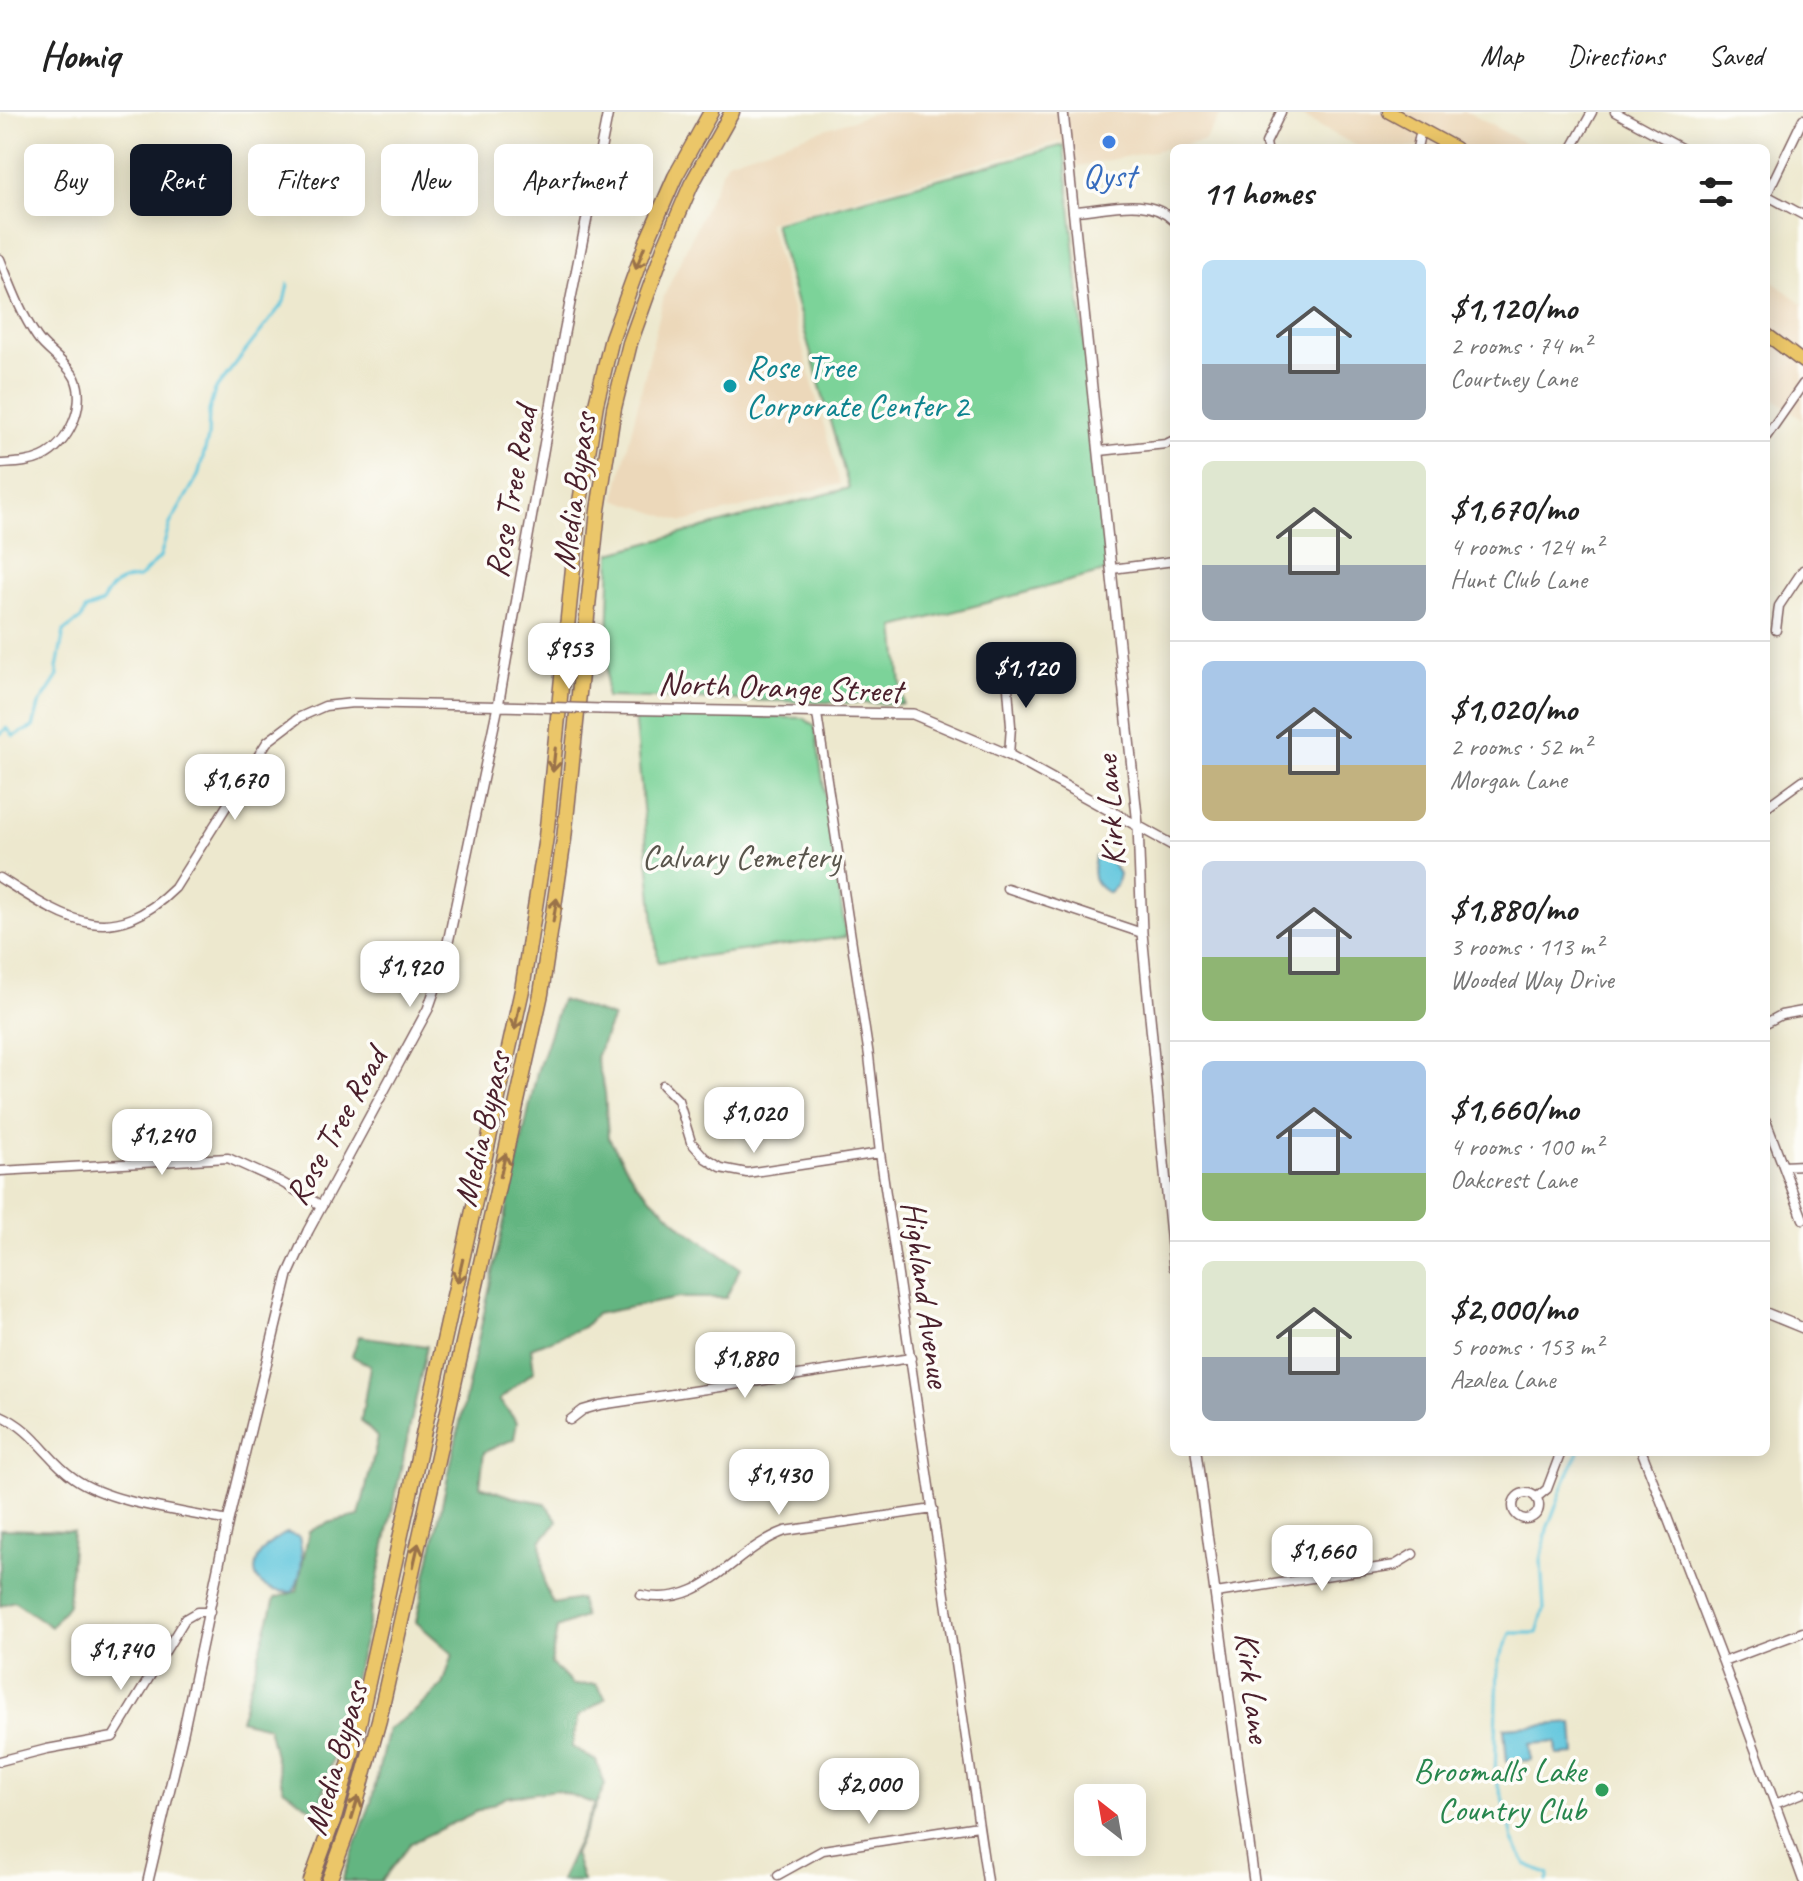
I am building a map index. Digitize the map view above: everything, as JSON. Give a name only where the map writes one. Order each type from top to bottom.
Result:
[{"type":"highway","points":[[660,209],[700,112]]},
{"type":"highway","name":"Media Bypass","points":[[311,1881],[335,1815],[353,1750],[515,1028],[543,863],[579,508],[589,439],[612,338],[660,209],[711,112]]},
{"type":"highway","name":"Media Bypass","points":[[329,1881],[358,1799],[379,1720],[541,994],[563,852],[598,510],[614,408],[630,343],[677,216],[732,112]]},
{"type":"highway","points":[[707,156],[739,112]]},
{"type":"main road","points":[[1389,112],[1448,144]]},
{"type":"main road","points":[[1770,337],[1803,362]]},
{"type":"street","name":"Rose Tree Road","points":[[148,1881],[228,1521],[288,1275],[434,995],[443,966],[498,706],[563,341],[608,112]]},
{"type":"street","name":"Kirk Lane","points":[[1063,112],[1138,825],[1142,933],[1170,1225]]},
{"type":"street","points":[[1266,144],[1281,112]]},
{"type":"street","points":[[1574,144],[1592,112]]},
{"type":"street","points":[[1615,112],[1674,144]]},
{"type":"street","points":[[1770,187],[1803,119]]},
{"type":"street","points":[[1418,144],[1421,129]]},
{"type":"street","points":[[1770,197],[1803,215]]},
{"type":"street","points":[[1075,211],[1152,206],[1170,217]]},
{"type":"street","points":[[0,259],[36,336],[75,378],[78,398],[76,416],[58,446],[44,456],[25,463],[0,464]]},
{"type":"street","points":[[1770,431],[1803,384]]},
{"type":"street","points":[[1100,451],[1170,442]]},
{"type":"street","points":[[1112,569],[1170,562]]},
{"type":"street","points":[[1776,630],[1779,606],[1803,570]]},
{"type":"street","points":[[1006,663],[1011,726],[1009,755]]},
{"type":"street","points":[[0,878],[55,913],[81,922],[103,925],[131,919],[155,907],[175,888],[267,742],[300,717],[325,706],[353,703],[498,706]]},
{"type":"street","name":"North Orange Street","points":[[498,706],[913,714],[1009,755],[1170,844]]},
{"type":"street","name":"Highland Avenue","points":[[817,714],[987,1881]]},
{"type":"street","points":[[1770,804],[1803,780]]},
{"type":"street","points":[[1007,888],[1142,933]]},
{"type":"street","points":[[1770,1021],[1781,1015],[1803,1011]]},
{"type":"street","points":[[663,1085],[678,1100],[691,1142],[705,1158],[721,1168],[747,1173],[880,1153]]},
{"type":"street","points":[[1770,1132],[1803,1219]]},
{"type":"street","points":[[0,1171],[228,1158],[281,1182],[322,1206]]},
{"type":"street","points":[[1783,1166],[1803,1165]]},
{"type":"street","points":[[1770,1315],[1803,1328]]},
{"type":"street","points":[[570,1420],[583,1410],[600,1405],[911,1358]]},
{"type":"street","points":[[0,1415],[20,1424],[72,1477],[94,1489],[121,1498],[228,1521]]},
{"type":"street","name":"Kirk Lane","points":[[1197,1456],[1254,1881]]},
{"type":"street","points":[[1536,1498],[1547,1489],[1559,1456]]},
{"type":"street","points":[[1644,1456],[1803,1880]]},
{"type":"street","points":[[641,1595],[661,1599],[677,1597],[698,1588],[769,1537],[785,1531],[933,1509]]},
{"type":"street","points":[[1216,1593],[1395,1565],[1413,1554]]},
{"type":"street","points":[[0,1761],[113,1737],[185,1619],[197,1612],[210,1612]]},
{"type":"street","points":[[1723,1662],[1803,1632]]},
{"type":"street","points":[[1775,1804],[1803,1793]]},
{"type":"street","points":[[778,1875],[823,1850],[978,1826]]},
{"type":"shaded area","points":[[877,112],[1223,112],[1204,141],[1170,144],[1170,148],[1074,167],[1062,141],[768,222],[840,484],[683,522],[615,499],[664,296],[727,161]]},
{"type":"shaded area","points":[[1294,112],[1467,112],[1527,144],[1353,144]]},
{"type":"shaded area","points":[[1770,280],[1803,304],[1803,420],[1770,395]]},
{"type":"green space","points":[[1064,145],[1107,571],[895,627],[903,704],[606,697],[611,553],[849,488],[774,223]]},
{"type":"green space","name":"Calvary Cemetery","points":[[634,714],[804,718],[815,727],[846,937],[658,962]]},
{"type":"green space","points":[[561,1000],[613,1017],[596,1057],[605,1092],[608,1137],[636,1183],[682,1227],[740,1268],[726,1298],[679,1298],[596,1314],[584,1327],[531,1348],[534,1371],[499,1400],[517,1422],[514,1439],[484,1452],[480,1486],[545,1503],[558,1521],[541,1541],[544,1585],[553,1604],[580,1599],[584,1617],[557,1628],[551,1664],[573,1685],[596,1684],[606,1698],[578,1717],[572,1747],[596,1761],[605,1785],[574,1854],[583,1881],[560,1881],[595,1804],[557,1790],[507,1797],[411,1843],[381,1881],[342,1881],[371,1803],[388,1729],[415,1711],[443,1685],[453,1654],[416,1622],[537,1072]]},
{"type":"green space","points":[[359,1336],[427,1346],[366,1634],[318,1813],[283,1789],[268,1727],[240,1720],[275,1598],[297,1591],[309,1531],[359,1516],[378,1438],[361,1421],[370,1366],[352,1356]]},
{"type":"green space","points":[[0,1529],[73,1531],[68,1605],[51,1627],[14,1601],[0,1606]]},
{"type":"water","points":[[1108,856],[1119,874],[1116,886],[1109,893],[1096,883],[1093,869],[1095,857]]},
{"type":"water","points":[[287,1533],[299,1537],[302,1551],[301,1572],[293,1592],[264,1586],[257,1578],[255,1569],[264,1550]]},
{"type":"water","points":[[1573,1723],[1575,1754],[1557,1755],[1556,1742],[1530,1744],[1531,1760],[1507,1762],[1504,1728]]},
{"type":"waterway","points":[[0,734],[7,728],[14,736],[33,727],[39,705],[58,676],[64,631],[81,619],[85,610],[102,603],[116,584],[139,578],[160,557],[170,524],[198,476],[208,438],[209,411],[215,390],[284,302],[288,284]]},
{"type":"waterway","points":[[1547,1881],[1549,1875],[1526,1865],[1513,1840],[1507,1810],[1495,1779],[1498,1663],[1511,1633],[1537,1633],[1544,1609],[1541,1561],[1547,1529],[1577,1456]]},
{"type":"place","name":"Qyst","points":[[1109,142]]},
{"type":"place","name":"Rose Tree Corporate Center 2","points":[[730,386]]},
{"type":"place","name":"Broomalls Lake Country Club","points":[[1602,1790]]}]
